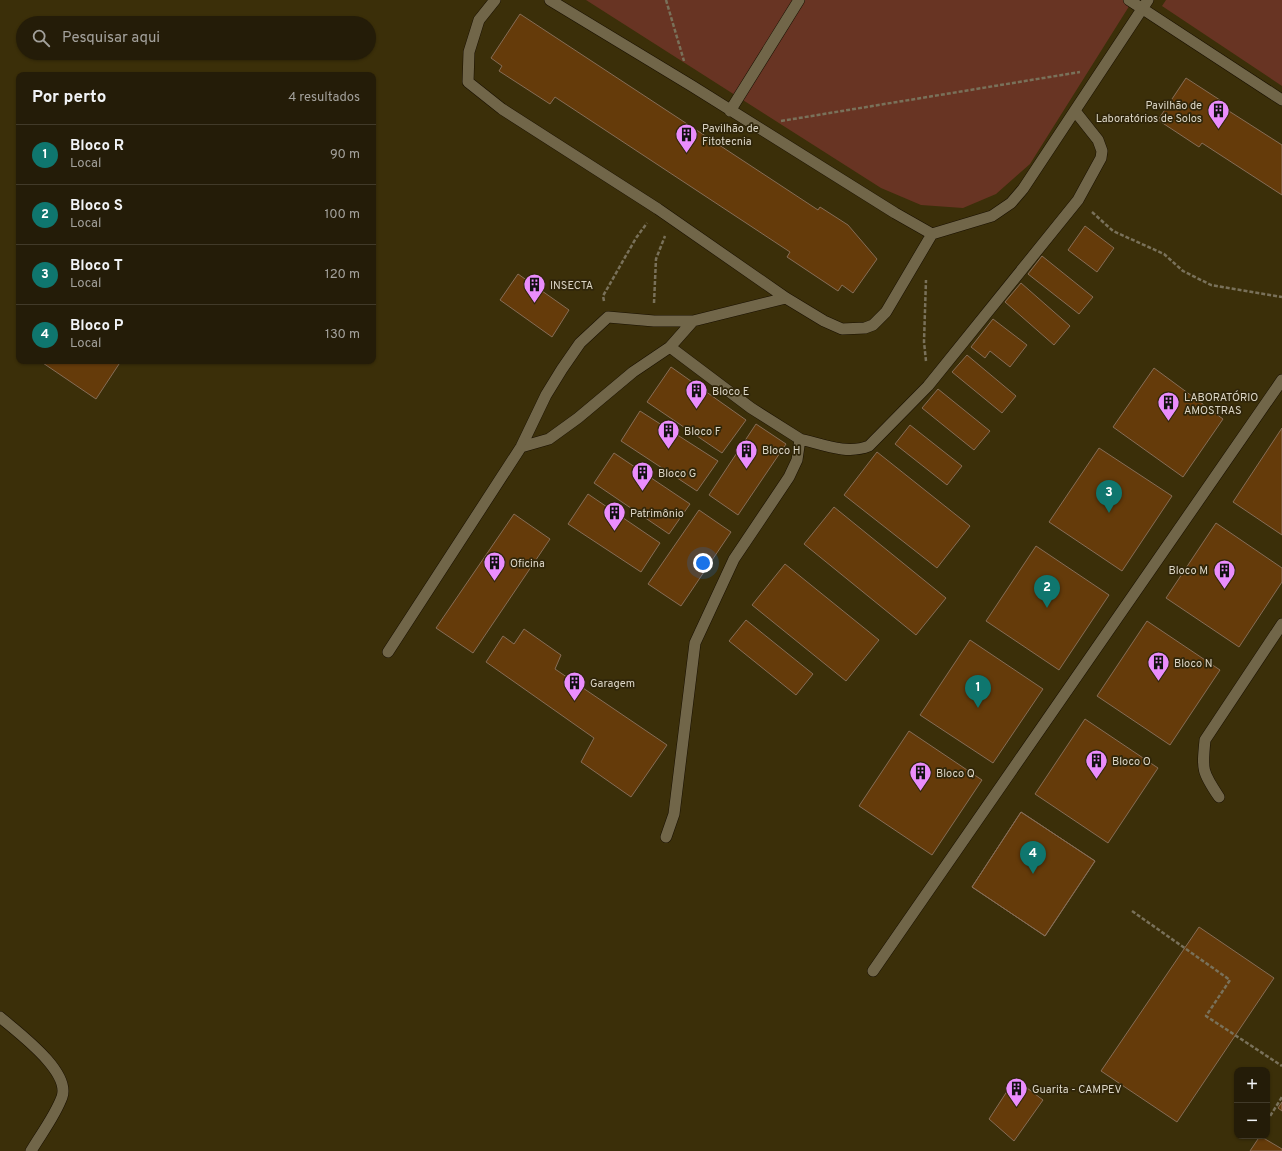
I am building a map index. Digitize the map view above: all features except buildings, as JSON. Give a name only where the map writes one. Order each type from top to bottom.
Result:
[{"type":"street","points":[[495,0],[479,20],[469,52],[468,82],[502,109],[658,209],[786,298],[824,321],[842,329],[865,328],[873,325],[886,312],[932,234],[992,216],[1011,203],[1023,189],[1145,4]]},
{"type":"street","points":[[550,0],[692,86],[895,213],[932,234]]},
{"type":"street","points":[[730,111],[799,0]]},
{"type":"street","points":[[1129,0],[1145,4],[1282,100]]},
{"type":"street","points":[[670,347],[739,398],[800,439],[845,450],[860,449],[869,446],[928,386],[1078,200],[1101,158],[1102,151],[1098,140],[1075,111]]},
{"type":"street","points":[[388,652],[521,447],[546,395],[562,369],[580,343],[608,317],[654,321],[693,321],[786,298]]},
{"type":"street","points":[[521,447],[549,439],[578,418],[633,372],[670,347],[693,321]]},
{"type":"street","points":[[873,971],[1282,380]]},
{"type":"street","points":[[666,837],[674,814],[694,642],[734,559],[789,477],[797,460],[800,439]]},
{"type":"street","points":[[1219,797],[1205,776],[1203,762],[1205,740],[1282,624]]},
{"type":"street","points":[[0,1017],[54,1066],[61,1082],[62,1096],[31,1151]]},
{"type":"path","points":[[666,0],[692,86]]},
{"type":"path","points":[[753,125],[1102,68]]},
{"type":"path","points":[[1078,200],[1113,231],[1164,254],[1183,272],[1211,285],[1282,297]]},
{"type":"path","points":[[608,317],[603,296],[636,238],[658,209]]},
{"type":"path","points":[[654,321],[656,259],[671,218]]},
{"type":"path","points":[[926,276],[924,342],[928,386]]},
{"type":"path","points":[[1132,911],[1230,980],[1206,1016],[1282,1066]]},
{"type":"path","points":[[1270,1116],[1282,1097]]},
{"type":"shaded area","points":[[0,0],[1282,0],[1282,1151],[0,1151]]},
{"type":"shaded area","points":[[586,0],[1133,0],[1030,164],[996,194],[963,208],[921,205],[881,188]]},
{"type":"shaded area","points":[[1166,0],[1282,0],[1282,86],[1162,6]]},
{"type":"place","name":"Pavilhão de Laboratórios de Solos","points":[[1218,130]]},
{"type":"place","name":"Pavilhão de Fitotecnia","points":[[687,154]]},
{"type":"place","name":"INSECTA","points":[[534,304]]},
{"type":"place","name":"Bloco E","points":[[697,410]]},
{"type":"place","name":"LABORATÓRIO AMOSTRAS","points":[[1168,422]]},
{"type":"place","name":"Bloco F","points":[[669,450]]},
{"type":"place","name":"Bloco H","points":[[747,470]]},
{"type":"place","name":"Bloco G","points":[[642,492]]},
{"type":"place","name":"Bloco T","points":[[1109,513]]},
{"type":"place","name":"Patrimônio","points":[[614,532]]},
{"type":"place","name":"Oficina","points":[[494,582]]},
{"type":"place","name":"Bloco M","points":[[1224,590]]},
{"type":"place","name":"Bloco S","points":[[1047,608]]},
{"type":"place","name":"Bloco N","points":[[1158,682]]},
{"type":"place","name":"Garagem","points":[[575,702]]},
{"type":"place","name":"Bloco R","points":[[978,708]]},
{"type":"place","name":"Bloco O","points":[[1096,780]]},
{"type":"place","name":"Bloco Q","points":[[920,792]]},
{"type":"place","name":"Bloco P","points":[[1033,874]]},
{"type":"place","name":"Guarita - CAMPEV","points":[[1016,1108]]}]
